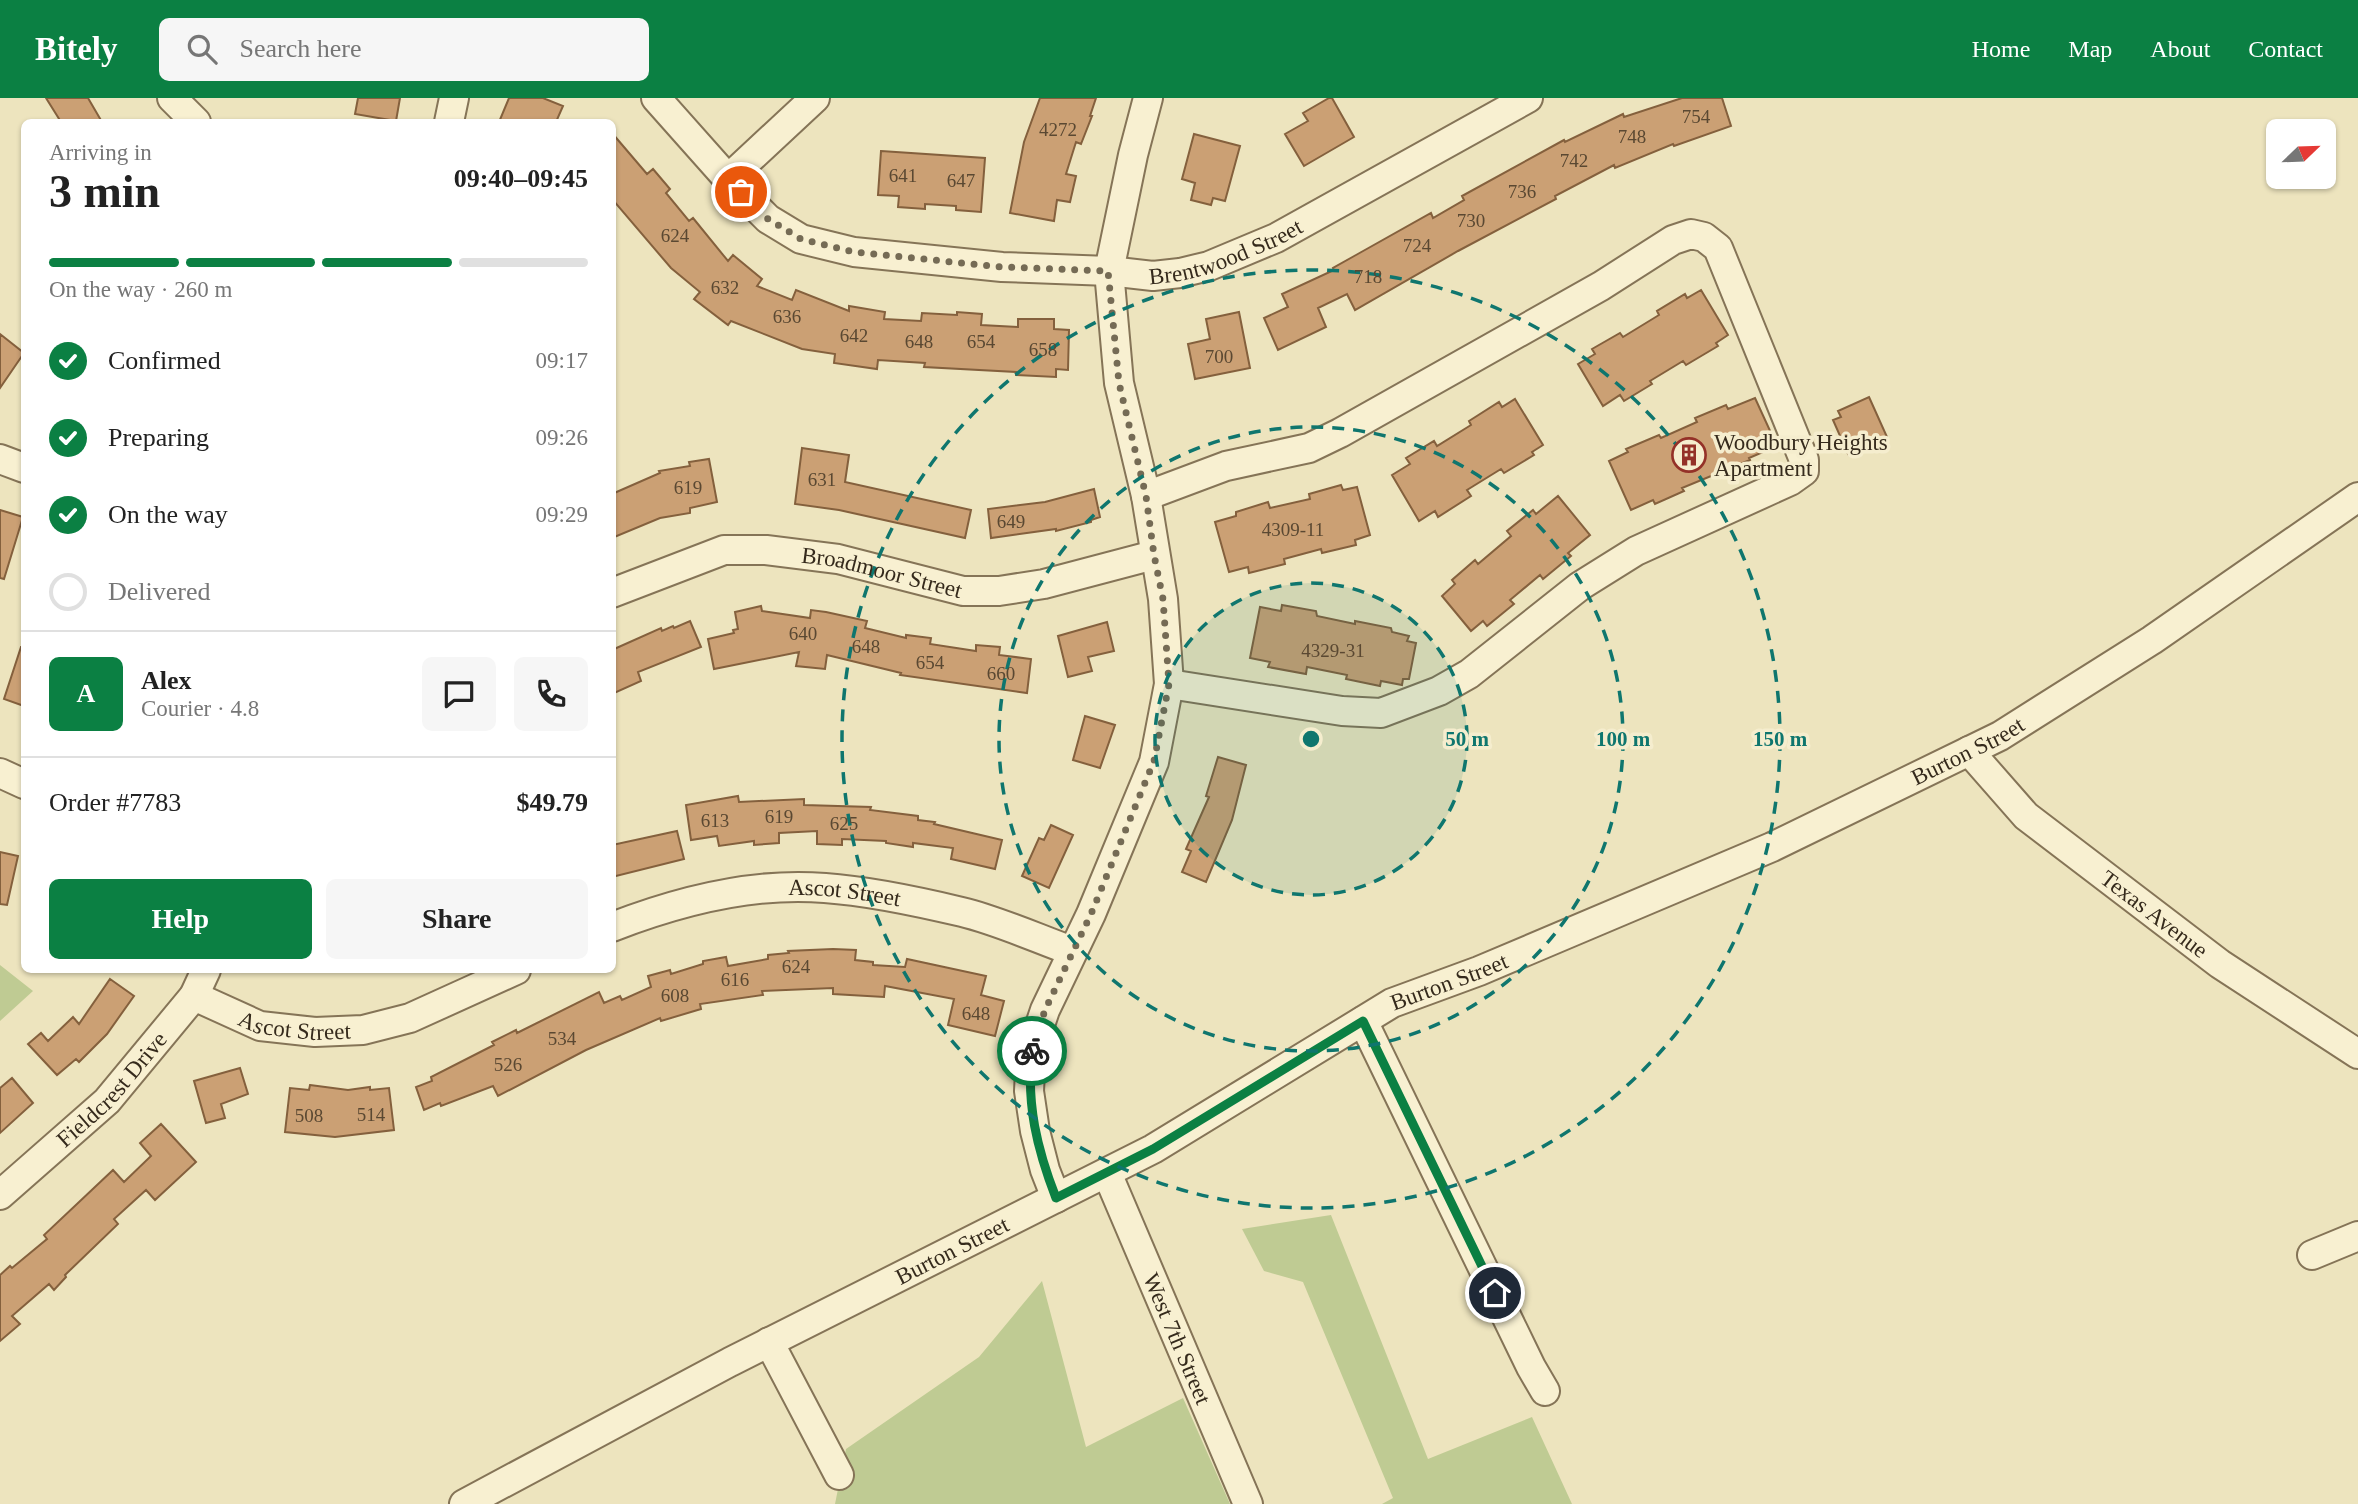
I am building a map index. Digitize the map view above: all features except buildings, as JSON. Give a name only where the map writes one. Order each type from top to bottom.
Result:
[{"type":"street","points":[[172,98],[193,119]]},
{"type":"street","points":[[450,119],[454,98]]},
{"type":"street","name":"Brentwood Street","points":[[656,98],[768,219],[801,239],[841,249],[1002,267],[1108,271],[1153,276],[1209,266],[1276,238],[1528,98]]},
{"type":"street","points":[[728,178],[815,98]]},
{"type":"street","points":[[1056,1198],[1045,1170],[1035,1130],[1029,1091],[1031,1052],[1045,1010],[1091,914],[1154,761],[1169,684],[1163,599],[1146,496],[1119,383],[1108,271],[1148,98]]},
{"type":"street","points":[[1146,496],[1226,466],[1309,448],[1601,286],[1673,240],[1691,234],[1704,237],[1718,248],[1804,460],[1804,471],[1790,481],[1636,551],[1591,579],[1469,674],[1439,691],[1381,713],[1342,710],[1169,684]]},
{"type":"street","points":[[0,459],[21,467]]},
{"type":"street","name":"Burton Street","points":[[464,1504],[493,1497],[769,1342],[1153,1149],[1392,1003],[1479,971],[1772,847],[2000,736],[2152,640],[2358,497]]},
{"type":"street","name":"Broadmoor Street","points":[[616,591],[724,550],[766,551],[838,559],[963,591],[999,590],[1044,584],[1154,555]]},
{"type":"street","name":"Texas Avenue","points":[[1969,751],[2026,816],[2220,964],[2358,1054]]},
{"type":"street","points":[[0,773],[21,783]]},
{"type":"street","name":"Ascot Street","points":[[616,925],[639,916],[720,895],[772,889],[825,888],[964,913],[1072,951]]},
{"type":"street","name":"Fieldcrest Drive","points":[[0,1195],[107,1101],[194,996],[205,973]]},
{"type":"street","name":"Ascot Street","points":[[194,996],[260,1026],[315,1031],[363,1030],[410,1018],[509,973]]},
{"type":"street","points":[[1363,1021],[1545,1391]]},
{"type":"street","name":"West 7th Street","points":[[1107,1172],[1248,1504]]},
{"type":"street","points":[[2312,1255],[2358,1236]]},
{"type":"street","points":[[769,1342],[838,1475]]},
{"type":"green space","points":[[0,965],[33,991],[0,1021]]},
{"type":"green space","points":[[1331,1215],[1428,1459],[1532,1417],[1572,1504],[1382,1504],[1393,1498],[1303,1282],[1264,1271],[1242,1229]]},
{"type":"green space","points":[[1042,1281],[1086,1447],[1183,1398],[1230,1504],[835,1504],[846,1449],[979,1357]]},
{"type":"way so far","points":[[741,192],[768,219],[801,239],[854,252],[1002,267],[1108,271],[1119,383],[1146,496],[1163,599],[1169,684],[1154,761],[1091,914],[1045,1010],[1032,1051]]},
{"type":"place","name":"Woodbury Heights Apartment","points":[[1689,455]]},
{"type":"route","points":[[1032,1051],[1029,1091],[1035,1130],[1045,1170],[1056,1198],[1153,1149],[1363,1021],[1495,1293]]}]
